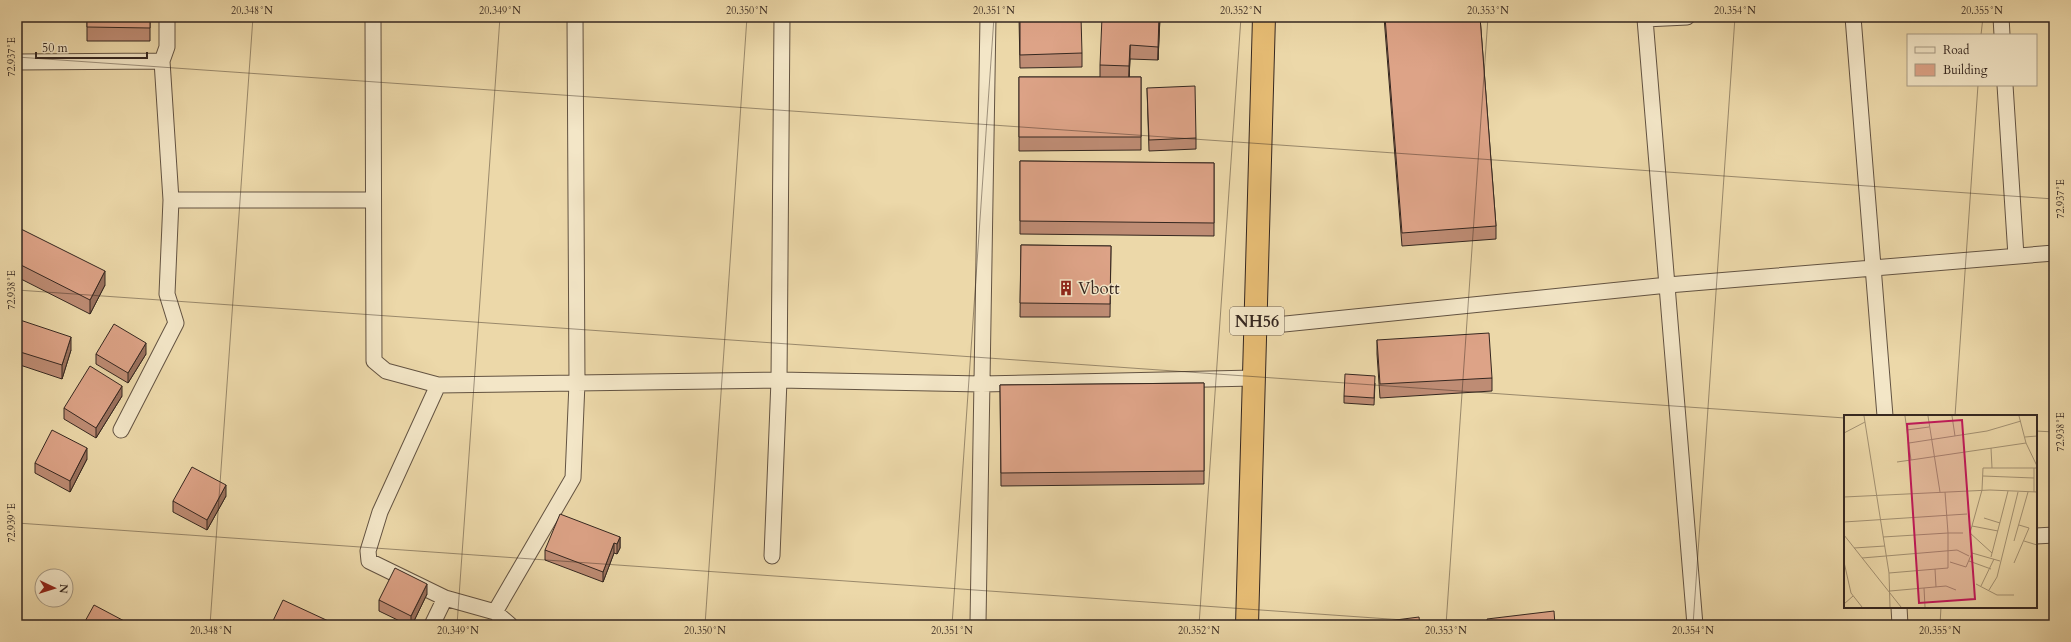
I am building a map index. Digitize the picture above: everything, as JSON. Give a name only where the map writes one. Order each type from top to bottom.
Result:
[{"type":"highway","name":"NH56","points":[[1248,625],[1264,17]]},
{"type":"street","points":[[121,430],[176,322],[167,294],[171,200],[162,61],[167,47],[167,17]]},
{"type":"street","points":[[373,17],[374,361],[386,371],[438,385],[779,380],[982,384],[1254,378]]},
{"type":"street","points":[[495,612],[573,478],[577,383],[575,17]]},
{"type":"street","points":[[772,556],[779,380],[782,17]]},
{"type":"street","points":[[978,623],[988,17]]},
{"type":"street","points":[[1687,17],[1645,18],[1695,625]]},
{"type":"street","points":[[1853,17],[1885,415]]},
{"type":"street","points":[[2001,17],[2002,34]]},
{"type":"street","points":[[17,62],[162,61]]},
{"type":"street","points":[[2005,86],[2016,256]]},
{"type":"street","points":[[171,200],[373,200]]},
{"type":"street","points":[[1256,327],[1668,285],[2054,253]]},
{"type":"street","points":[[438,385],[380,512],[368,551],[370,561],[445,598],[495,612],[510,625]]},
{"type":"street","points":[[2037,536],[2054,534]]},
{"type":"street","points":[[432,625],[445,598]]},
{"type":"street","points":[[1899,608],[1900,625]]},
{"type":"building","points":[[87,17],[150,17],[150,28],[87,27]]},
{"type":"building","points":[[1020,17],[1081,17],[1082,53],[1020,55]]},
{"type":"building","points":[[1102,17],[1159,17],[1158,47],[1130,45],[1129,66],[1100,65]]},
{"type":"building","points":[[1385,17],[1480,17],[1496,226],[1402,233]]},
{"type":"building","points":[[1019,77],[1141,77],[1141,137],[1019,137]]},
{"type":"building","points":[[1195,86],[1196,138],[1149,140],[1147,88]]},
{"type":"building","points":[[1020,161],[1214,163],[1214,223],[1020,221]]},
{"type":"building","points":[[17,227],[105,271],[90,300],[17,263]]},
{"type":"building","name":"Vbott","points":[[1021,245],[1111,246],[1110,304],[1020,303]]},
{"type":"building","points":[[17,319],[71,337],[62,365],[17,351]]},
{"type":"building","points":[[114,324],[146,343],[128,373],[96,354]]},
{"type":"building","points":[[1489,333],[1492,378],[1380,384],[1377,340]]},
{"type":"building","points":[[90,366],[122,386],[96,428],[64,408]]},
{"type":"building","points":[[1345,374],[1375,376],[1374,398],[1344,396]]},
{"type":"building","points":[[1204,383],[1204,471],[1001,473],[1000,385]]},
{"type":"building","points":[[52,430],[87,448],[70,481],[35,463]]},
{"type":"building","points":[[192,467],[226,485],[207,520],[173,501]]},
{"type":"building","points":[[560,514],[620,537],[617,544],[614,543],[603,572],[545,550]]},
{"type":"building","points":[[395,568],[427,584],[411,616],[379,600]]},
{"type":"building","points":[[283,600],[337,625],[271,625]]},
{"type":"building","points":[[94,605],[128,623],[127,625],[83,625]]},
{"type":"building","points":[[1554,611],[1555,625],[1488,625],[1487,619]]},
{"type":"building","points":[[1419,617],[1420,625],[1381,625],[1380,622]]},
{"type":"building","points":[[1361,622],[1362,625],[1311,625]]},
{"type":"place","name":"Vbott","points":[[1066,288]]}]
